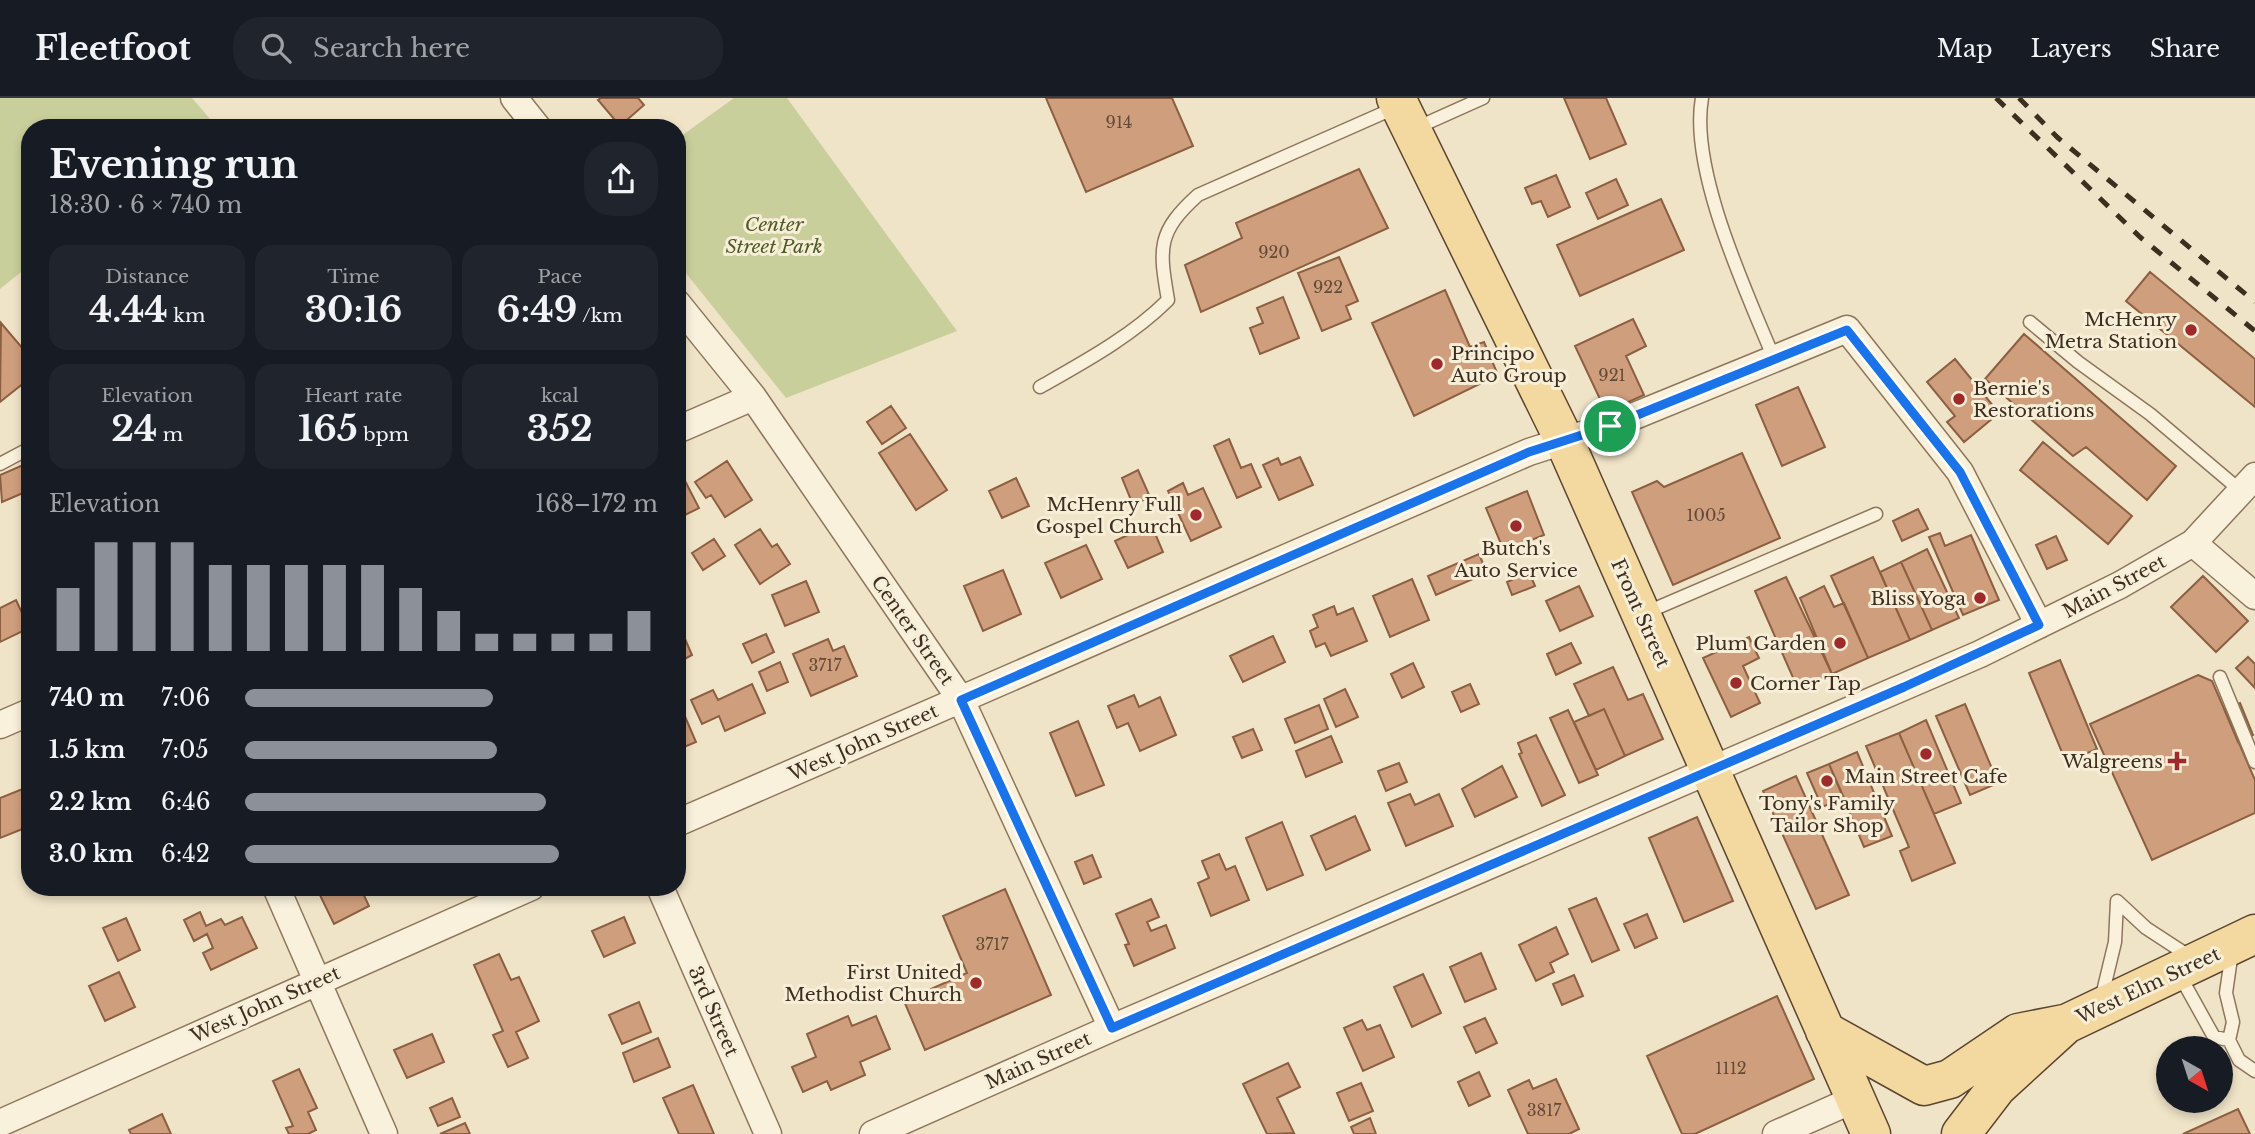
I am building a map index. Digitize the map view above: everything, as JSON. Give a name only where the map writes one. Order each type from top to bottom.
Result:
[{"type":"main road","name":"Front Street","points":[[1403,111],[1564,440],[1871,1134]]},
{"type":"main road","name":"West Elm Street","points":[[1961,1134],[1997,1087],[2083,1015],[2244,939]]},
{"type":"main road","points":[[1825,1031],[1924,1086],[1950,1079],[2018,1033],[2083,1015]]},
{"type":"street","points":[[514,98],[531,119]]},
{"type":"street","name":"Center Street","points":[[686,314],[752,397],[961,700],[1112,1028]]},
{"type":"street","name":"West John Street","points":[[686,819],[1529,452],[1610,426],[1847,330],[1960,472],[2039,625]]},
{"type":"street","points":[[686,426],[752,397]]},
{"type":"street","name":"Main Street","points":[[873,1134],[1980,653],[2120,585],[2193,543],[2248,484]]},
{"type":"street","points":[[2193,543],[2255,596]]},
{"type":"street","points":[[0,725],[21,716]]},
{"type":"street","points":[[280,896],[384,1134]]},
{"type":"street","name":"West John Street","points":[[0,1123],[510,896]]},
{"type":"street","name":"3rd Street","points":[[664,896],[768,1134]]},
{"type":"street","points":[[1776,1134],[1855,1099]]},
{"type":"lane","points":[[1040,387],[1152,316],[1168,300],[1160,253],[1174,216],[1198,195],[1403,111],[1483,98]]},
{"type":"lane","points":[[1702,98],[1700,128],[1708,176],[1734,261],[1775,361]]},
{"type":"lane","points":[[2030,322],[2078,362],[2248,484]]},
{"type":"lane","points":[[0,464],[21,454]]},
{"type":"lane","points":[[1642,614],[1876,513]]},
{"type":"lane","points":[[2220,677],[2255,762]]},
{"type":"lane","points":[[2083,1015],[2115,942],[2117,901],[2187,966],[2214,1036]]},
{"type":"lane","points":[[2230,1036],[2233,1022],[2226,993],[2244,939]]},
{"type":"lane","points":[[2233,1048],[2239,1060],[2255,1071]]},
{"type":"green space","points":[[0,98],[192,98],[210,119],[21,119],[21,272],[0,289]]},
{"type":"green space","name":"Center Street Park","points":[[734,98],[787,98],[957,331],[786,398],[686,273],[686,133]]},
{"type":"building","points":[[638,98],[644,105],[628,119],[614,119],[598,100]]},
{"type":"building","points":[[1046,98],[1172,98],[1193,146],[1086,192]]},
{"type":"building","points":[[1564,98],[1606,98],[1626,144],[1590,159]]},
{"type":"building","points":[[1359,169],[1388,228],[1201,312],[1185,265],[1242,238],[1236,223]]},
{"type":"building","points":[[1556,175],[1570,207],[1548,217],[1541,201],[1532,204],[1525,188]]},
{"type":"building","points":[[1616,179],[1628,205],[1598,219],[1586,193]]},
{"type":"building","points":[[1661,199],[1684,250],[1580,296],[1557,245]]},
{"type":"building","points":[[1339,257],[1358,301],[1346,306],[1351,319],[1322,331],[1298,273]]},
{"type":"building","name":"McHenry Metra Station","points":[[2150,272],[2255,359],[2255,407],[2126,301]]},
{"type":"building","points":[[1445,290],[1470,347],[1484,342],[1498,375],[1414,416],[1372,323]]},
{"type":"building","points":[[1283,297],[1299,338],[1260,354],[1250,328],[1263,323],[1257,308]]},
{"type":"building","points":[[1633,319],[1646,346],[1626,356],[1644,395],[1606,412],[1575,346]]},
{"type":"building","points":[[1,323],[21,346],[21,385],[0,402]]},
{"type":"building","points":[[2024,334],[2176,466],[2147,500],[2086,447],[2073,456],[1985,379]]},
{"type":"building","points":[[1955,359],[1999,413],[1964,442],[1947,422],[1955,416],[1927,382]]},
{"type":"building","points":[[1798,387],[1825,447],[1782,466],[1756,405]]},
{"type":"building","points":[[891,406],[906,428],[882,444],[867,422]]},
{"type":"building","points":[[910,434],[947,490],[916,510],[879,453]]},
{"type":"building","points":[[1229,439],[1241,468],[1251,464],[1261,487],[1237,498],[1214,446]]},
{"type":"building","points":[[2043,442],[2132,516],[2108,544],[2020,470]]},
{"type":"building","points":[[1742,453],[1780,538],[1673,585],[1632,492],[1657,481],[1664,487]]},
{"type":"building","points":[[1300,457],[1313,485],[1279,500],[1263,465],[1278,458],[1281,465]]},
{"type":"building","points":[[727,461],[752,500],[725,517],[711,495],[706,498],[695,482]]},
{"type":"building","points":[[21,466],[21,494],[2,502],[0,475]]},
{"type":"building","points":[[1138,470],[1150,497],[1133,505],[1122,478]]},
{"type":"building","points":[[1016,478],[1029,506],[1002,518],[989,491]]},
{"type":"building","points":[[686,483],[699,508],[686,514]]},
{"type":"building","points":[[1183,483],[1188,495],[1203,488],[1221,527],[1191,541],[1168,491]]},
{"type":"building","points":[[1527,491],[1544,535],[1504,551],[1486,508]]},
{"type":"building","points":[[1918,509],[1928,529],[1902,541],[1893,521]]},
{"type":"building","points":[[1151,524],[1163,552],[1128,568],[1115,541]]},
{"type":"building","points":[[760,529],[772,547],[777,544],[790,564],[760,584],[735,545]]},
{"type":"building","points":[[1940,533],[1945,546],[1971,535],[1999,600],[1963,615],[1929,537]]},
{"type":"building","points":[[2056,536],[2067,560],[2047,569],[2036,545]]},
{"type":"building","points":[[714,539],[725,556],[703,570],[692,553]]},
{"type":"building","points":[[1086,545],[1102,579],[1061,598],[1045,563]]},
{"type":"building","points":[[1927,549],[1959,618],[1932,630],[1901,562]]},
{"type":"building","points":[[1479,554],[1487,573],[1436,595],[1428,576]]},
{"type":"building","points":[[1873,557],[1910,640],[1868,658],[1831,576]]},
{"type":"building","points":[[1901,562],[1932,630],[1910,640],[1880,572]]},
{"type":"building","points":[[1003,570],[1021,614],[983,631],[964,586]]},
{"type":"building","points":[[1529,572],[1535,586],[1512,595],[1507,582]]},
{"type":"building","points":[[2203,576],[2248,621],[2216,652],[2171,607]]},
{"type":"building","points":[[1786,577],[1832,674],[1798,689],[1755,591]]},
{"type":"building","points":[[1412,579],[1429,620],[1390,637],[1373,596]]},
{"type":"building","points":[[806,581],[819,612],[785,626],[772,595]]},
{"type":"building","points":[[1579,586],[1593,616],[1560,631],[1546,601]]},
{"type":"building","points":[[1824,586],[1834,607],[1844,603],[1868,658],[1832,674],[1800,598]]},
{"type":"building","points":[[16,600],[21,611],[21,632],[0,642],[0,608]]},
{"type":"building","points":[[1334,606],[1337,615],[1353,608],[1367,641],[1331,656],[1325,643],[1316,647],[1310,631],[1318,627],[1313,615]]},
{"type":"building","points":[[766,634],[774,652],[752,663],[743,644]]},
{"type":"building","points":[[1273,636],[1285,662],[1243,682],[1230,656]]},
{"type":"building","points":[[1749,637],[1759,658],[1743,666],[1760,703],[1731,717],[1703,658]]},
{"type":"building","points":[[828,639],[833,651],[844,646],[857,676],[811,696],[793,654]]},
{"type":"building","points":[[686,641],[692,655],[686,658]]},
{"type":"building","points":[[1571,643],[1581,663],[1556,675],[1547,654]]},
{"type":"building","points":[[2248,657],[2255,664],[2255,688],[2236,668]]},
{"type":"building","points":[[2060,660],[2097,749],[2066,762],[2029,673]]},
{"type":"building","points":[[780,662],[788,682],[767,691],[759,672]]},
{"type":"building","points":[[1413,663],[1424,687],[1402,698],[1391,674]]},
{"type":"building","points":[[1613,667],[1628,700],[1643,694],[1663,739],[1625,756],[1604,709],[1589,716],[1574,684]]},
{"type":"building","name":"Walgreens","points":[[2198,675],[2212,681],[2255,780],[2255,813],[2152,860],[2090,724]]},
{"type":"building","points":[[752,684],[765,713],[725,731],[719,716],[702,724],[691,700],[713,690],[718,700]]},
{"type":"building","points":[[1470,684],[1479,704],[1461,712],[1452,692]]},
{"type":"building","points":[[1345,689],[1358,717],[1336,727],[1324,699]]},
{"type":"building","points":[[1134,695],[1139,707],[1160,697],[1176,735],[1140,751],[1128,723],[1117,728],[1108,706]]},
{"type":"building","points":[[2240,703],[2253,735],[2238,742],[2224,709]]},
{"type":"building","points":[[1965,704],[1998,783],[1970,795],[1936,716]]},
{"type":"building","points":[[1319,705],[1328,729],[1295,743],[1285,719]]},
{"type":"building","points":[[1604,709],[1625,756],[1596,770],[1574,722]]},
{"type":"building","points":[[1568,710],[1598,775],[1579,783],[1550,718]]},
{"type":"building","points":[[686,719],[696,742],[686,746]]},
{"type":"building","points":[[1926,720],[1961,803],[1934,814],[1899,733]]},
{"type":"building","points":[[1078,721],[1104,785],[1076,796],[1050,733]]},
{"type":"building","points":[[1253,729],[1262,750],[1242,758],[1233,737]]},
{"type":"building","points":[[1899,733],[1955,863],[1912,881],[1900,851],[1909,847],[1866,746]]},
{"type":"building","points":[[1536,735],[1565,795],[1542,806],[1519,754],[1522,753],[1518,743]]},
{"type":"building","points":[[1331,736],[1342,762],[1306,777],[1296,751]]},
{"type":"building","points":[[1857,752],[1892,836],[1864,847],[1829,764]]},
{"type":"building","points":[[1399,763],[1407,782],[1386,791],[1378,771]]},
{"type":"building","points":[[1829,764],[1844,798],[1822,807],[1807,773]]},
{"type":"building","points":[[1502,766],[1517,797],[1475,817],[1462,789]]},
{"type":"building","points":[[1796,776],[1849,895],[1816,909],[1763,791]]},
{"type":"building","points":[[21,790],[21,830],[0,838],[0,798]]},
{"type":"building","points":[[1410,794],[1415,805],[1439,794],[1453,826],[1406,846],[1388,803]]},
{"type":"building","points":[[1355,816],[1370,850],[1326,870],[1311,836]]},
{"type":"building","points":[[1697,817],[1733,901],[1684,922],[1649,838]]},
{"type":"building","points":[[1282,822],[1303,875],[1267,890],[1246,838]]},
{"type":"building","points":[[1219,854],[1226,870],[1235,866],[1249,900],[1211,916],[1198,883],[1209,878],[1202,861]]},
{"type":"building","points":[[1092,855],[1101,877],[1084,884],[1075,862]]},
{"type":"building","points":[[1005,889],[1051,995],[925,1050],[904,1001],[967,973],[943,916]]},
{"type":"building","points":[[320,896],[364,896],[369,906],[334,924]]},
{"type":"building","points":[[1596,898],[1619,950],[1592,962],[1569,909]]},
{"type":"building","points":[[1151,899],[1159,917],[1147,922],[1151,931],[1166,925],[1175,948],[1134,966],[1125,945],[1129,944],[1116,914]]},
{"type":"building","points":[[200,912],[206,926],[221,919],[225,925],[242,917],[257,948],[211,970],[203,953],[213,948],[207,934],[194,941],[184,920]]},
{"type":"building","points":[[1647,914],[1657,938],[1635,948],[1624,924]]},
{"type":"building","points":[[624,917],[635,943],[604,957],[592,931]]},
{"type":"building","points":[[126,918],[140,950],[118,961],[103,928]]},
{"type":"building","points":[[1556,927],[1568,954],[1550,963],[1554,972],[1536,981],[1519,945]]},
{"type":"building","points":[[1481,953],[1496,989],[1465,1002],[1450,967]]},
{"type":"building","points":[[499,954],[511,980],[519,977],[539,1021],[516,1032],[528,1058],[508,1067],[493,1035],[503,1031],[474,965]]},
{"type":"building","points":[[119,972],[135,1007],[105,1021],[89,986]]},
{"type":"building","points":[[1423,974],[1441,1013],[1412,1027],[1394,987]]},
{"type":"building","points":[[1574,975],[1583,996],[1562,1005],[1553,984]]},
{"type":"building","points":[[1777,996],[1814,1079],[1695,1134],[1682,1134],[1647,1056]]},
{"type":"building","points":[[639,1002],[651,1032],[622,1044],[609,1015]]},
{"type":"building","points":[[848,1016],[852,1026],[876,1016],[890,1049],[860,1062],[865,1075],[831,1090],[827,1081],[803,1092],[792,1067],[816,1057],[807,1034]]},
{"type":"building","points":[[1485,1018],[1497,1043],[1476,1053],[1464,1027]]},
{"type":"building","points":[[1362,1020],[1367,1030],[1380,1025],[1394,1057],[1363,1071],[1344,1028]]},
{"type":"building","points":[[432,1034],[444,1062],[407,1078],[394,1050]]},
{"type":"building","points":[[658,1038],[670,1067],[634,1082],[623,1053]]},
{"type":"building","points":[[1288,1063],[1300,1087],[1277,1098],[1294,1133],[1267,1134],[1243,1084]]},
{"type":"building","points":[[299,1069],[317,1108],[308,1112],[316,1130],[308,1134],[289,1134],[286,1128],[293,1126],[273,1081]]},
{"type":"building","points":[[1479,1072],[1490,1096],[1469,1106],[1458,1082]]},
{"type":"building","points":[[1556,1079],[1579,1129],[1569,1134],[1528,1134],[1508,1090],[1529,1080],[1533,1089]]},
{"type":"building","points":[[1361,1083],[1373,1111],[1349,1121],[1337,1093]]},
{"type":"building","points":[[693,1085],[714,1134],[679,1134],[663,1098]]},
{"type":"building","points":[[452,1098],[460,1117],[438,1126],[430,1108]]},
{"type":"building","points":[[2238,1109],[2250,1134],[2183,1134],[2233,1113]]},
{"type":"building","points":[[162,1114],[171,1134],[131,1134],[129,1130]]},
{"type":"building","points":[[1370,1118],[1376,1134],[1354,1134],[1351,1127]]},
{"type":"building","points":[[465,1123],[470,1134],[440,1134]]},
{"type":"railway","points":[[1996,98],[2140,237],[2255,331]]},
{"type":"railway","points":[[2019,98],[2057,137],[2255,302]]},
{"type":"place","name":"McHenry Metra Station","points":[[2191,330]]},
{"type":"place","name":"Principo Auto Group","points":[[1437,364]]},
{"type":"place","name":"Bernie's Restorations","points":[[1959,399]]},
{"type":"place","name":"McHenry Full Gospel Church","points":[[1196,515]]},
{"type":"place","name":"Butch's Auto Service","points":[[1516,526]]},
{"type":"place","name":"Bliss Yoga","points":[[1980,598]]},
{"type":"place","name":"Plum Garden","points":[[1840,643]]},
{"type":"place","name":"Corner Tap","points":[[1736,683]]},
{"type":"place","name":"Main Street Cafe","points":[[1926,754]]},
{"type":"place","name":"Walgreens","points":[[2177,761]]},
{"type":"place","name":"Tony's Family Tailor Shop","points":[[1827,781]]},
{"type":"place","name":"First United Methodist Church","points":[[976,983]]},
{"type":"route","points":[[1847,330],[1960,472],[2039,625],[1904,687],[1112,1028],[961,700],[1529,452],[1610,426],[1847,330]]}]
